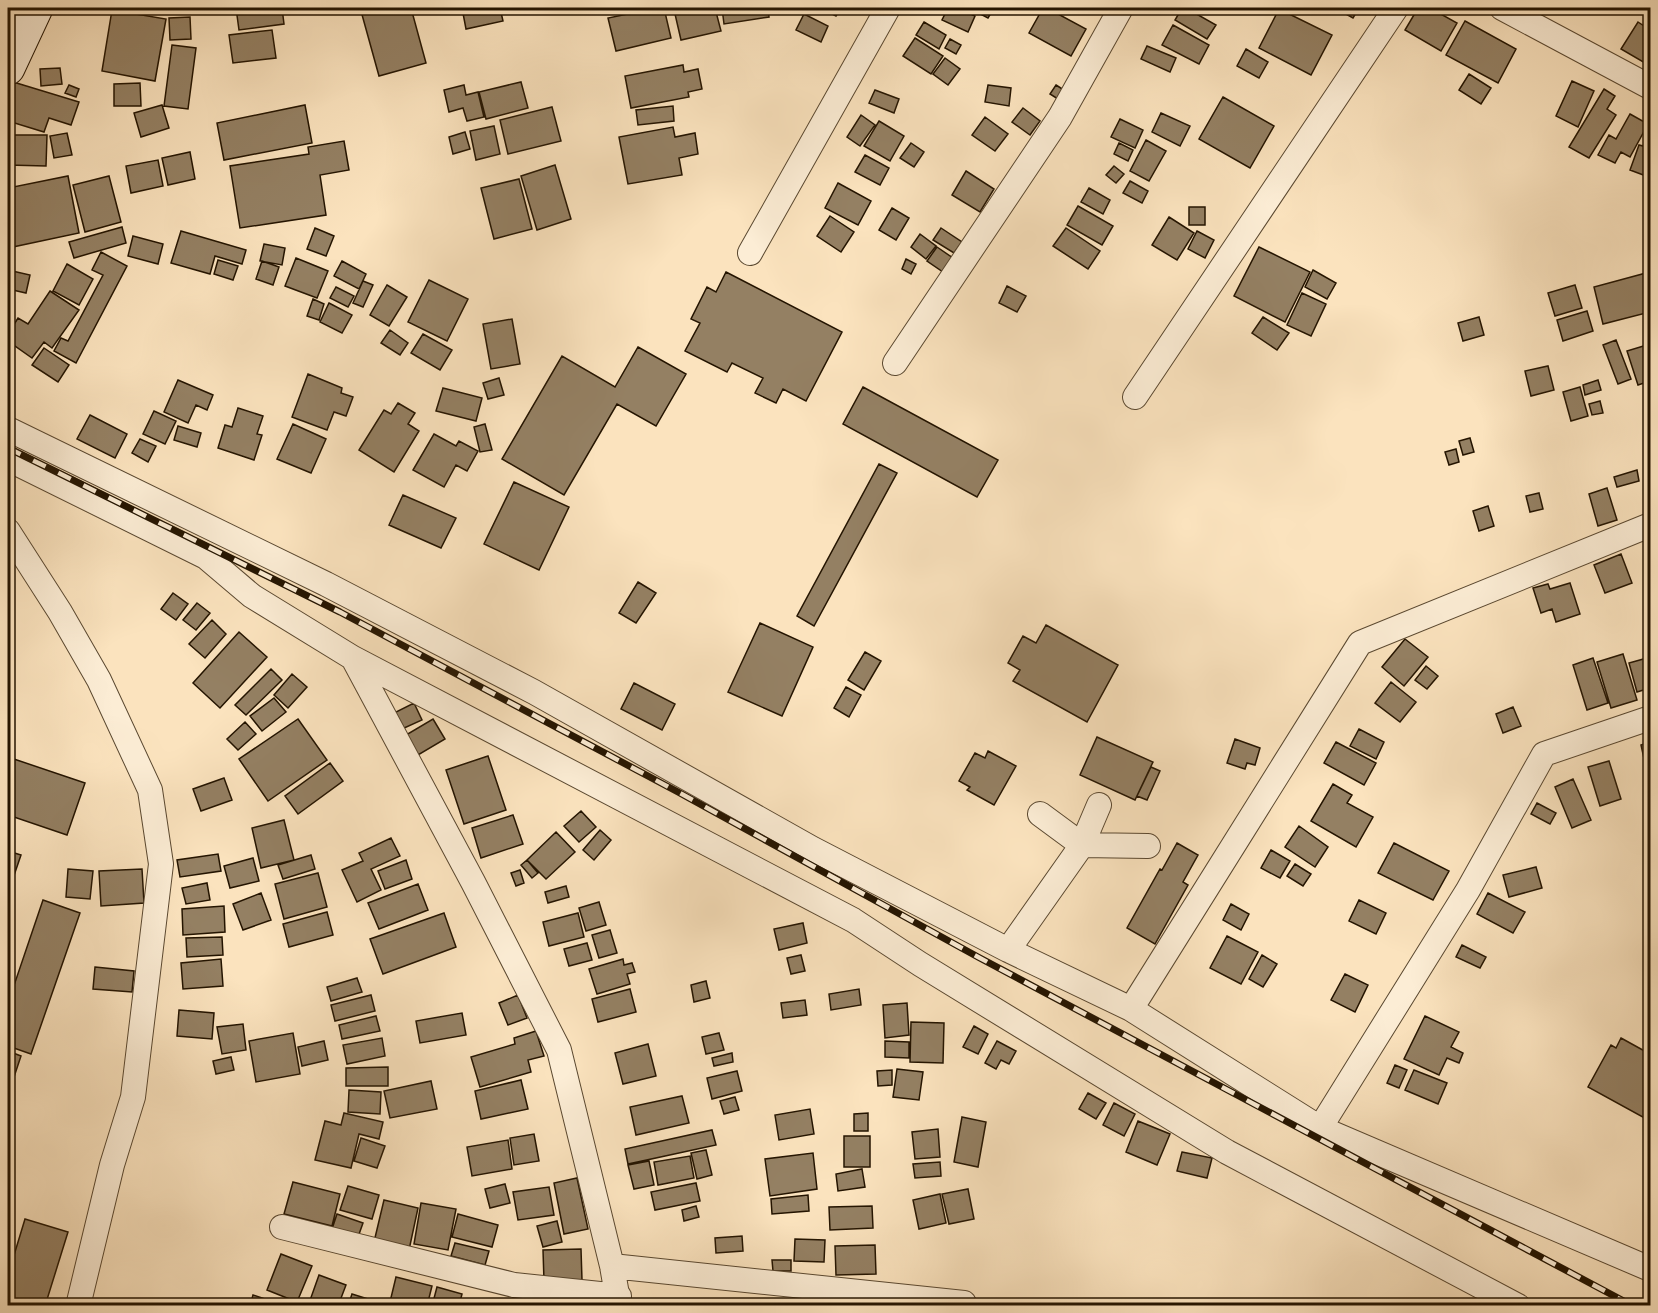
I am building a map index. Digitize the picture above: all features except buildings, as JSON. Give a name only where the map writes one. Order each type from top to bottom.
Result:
[{"type":"street","points":[[750,253],[888,8]]},
{"type":"street","points":[[895,363],[1060,117],[1121,8]]},
{"type":"street","points":[[1135,397],[1396,8]]},
{"type":"street","points":[[1502,8],[1650,87]]},
{"type":"street","points":[[8,68],[31,9]]},
{"type":"street","points":[[8,429],[327,584],[534,692],[813,849],[1008,950],[1131,1009],[1320,1128],[1650,1269]]},
{"type":"street","points":[[8,459],[206,557],[252,596],[353,658],[853,920],[920,964],[1227,1152],[1518,1305]]},
{"type":"street","points":[[1131,1009],[1360,643],[1650,525]]},
{"type":"street","points":[[8,531],[60,612],[99,680],[150,790],[161,864],[133,1097],[112,1165],[78,1305]]},
{"type":"street","points":[[282,1227],[514,1285],[619,1301],[559,1050],[473,882],[353,658]]},
{"type":"street","points":[[1320,1128],[1468,890],[1544,753],[1650,718]]},
{"type":"street","points":[[1008,950],[1082,844],[1099,805]]},
{"type":"street","points":[[1040,814],[1082,844],[1148,846]]},
{"type":"street","points":[[612,1266],[964,1303]]},
{"type":"railway","points":[[8,448],[340,612],[678,792],[978,957],[1633,1306]]}]
